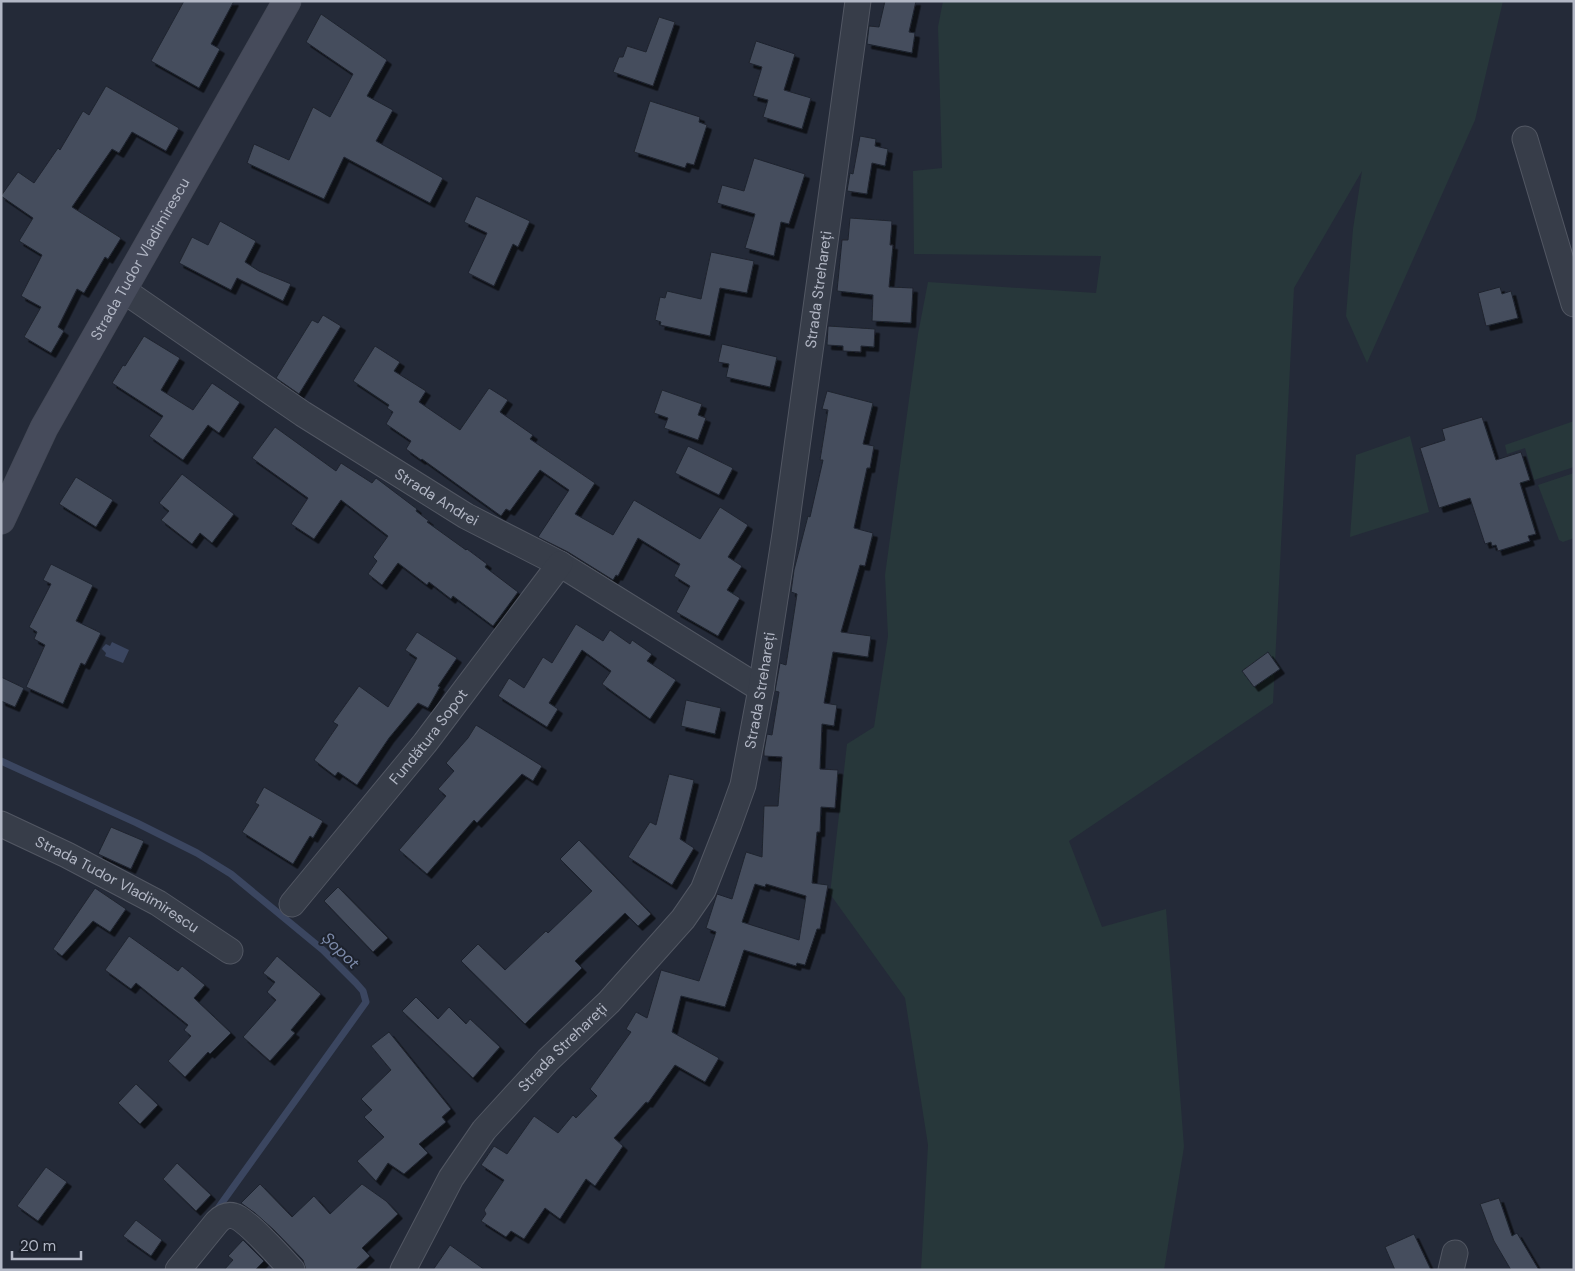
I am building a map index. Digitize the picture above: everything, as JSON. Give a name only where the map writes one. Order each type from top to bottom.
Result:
[{"type":"main road","name":"Strada Tudor Vladimirescu","points":[[1,520],[44,428],[287,1]]},
{"type":"street","name":"Strada Strehareți","points":[[403,1270],[451,1178],[484,1130],[548,1060],[609,1002],[683,919],[703,890],[720,851],[742,785],[761,689],[785,534],[858,1]]},
{"type":"street","points":[[1525,139],[1574,304]]},
{"type":"street","name":"Strada Andrei","points":[[123,290],[311,419],[466,516],[560,564],[761,689]]},
{"type":"street","name":"Fundătura Sopot","points":[[292,904],[425,743],[560,564]]},
{"type":"street","name":"Strada Tudor Vladimirescu","points":[[1,824],[86,864],[158,903],[230,951]]},
{"type":"street","points":[[178,1270],[217,1222],[223,1216],[230,1215],[242,1219],[292,1270]]},
{"type":"shaded area","points":[[943,1],[1503,1],[1475,120],[1367,363],[1346,316],[1353,229],[1362,171],[1294,288],[1273,703],[1069,841],[1102,927],[1166,909],[1184,1147],[1164,1270],[921,1270],[928,1145],[905,998],[830,894],[847,744],[874,727],[888,636],[885,575],[918,334],[928,282],[1096,293],[1101,256],[914,254],[913,171],[942,168],[938,27]]},
{"type":"shaded area","points":[[1574,421],[1574,467],[1534,480],[1525,448],[1507,454],[1505,445]]},
{"type":"shaded area","points":[[1410,436],[1429,512],[1350,537],[1356,455]]},
{"type":"shaded area","points":[[1574,473],[1574,538],[1563,542],[1559,540],[1538,485]]},
{"type":"water","points":[[112,642],[129,650],[123,663],[105,656],[106,653],[102,649],[103,647],[106,644],[110,646]]},
{"type":"building","points":[[184,1],[234,1],[211,44],[220,49],[199,88],[151,61]]},
{"type":"building","points":[[885,1],[916,1],[909,32],[915,33],[912,53],[867,44],[869,26],[879,27]]},
{"type":"building","points":[[321,14],[387,60],[367,96],[393,110],[376,141],[443,178],[430,203],[344,157],[324,199],[247,163],[254,144],[289,160],[313,107],[330,117],[353,74],[306,42]]},
{"type":"building","points":[[659,17],[675,22],[653,86],[613,72],[619,57],[623,57],[627,46],[646,52]]},
{"type":"building","points":[[756,41],[795,54],[784,90],[811,98],[802,129],[763,117],[768,100],[753,96],[762,67],[749,63]]},
{"type":"building","points":[[106,86],[179,128],[166,151],[132,132],[119,153],[112,149],[72,207],[121,238],[108,259],[105,257],[84,293],[77,289],[58,327],[64,331],[51,353],[24,337],[41,307],[21,296],[42,255],[19,241],[33,218],[1,196],[18,172],[34,183],[58,148],[60,150],[83,111],[89,115]]},
{"type":"building","points":[[650,101],[700,117],[699,122],[707,125],[694,165],[687,163],[685,168],[634,152]]},
{"type":"building","points":[[860,136],[876,139],[875,146],[888,149],[885,166],[872,163],[867,194],[847,191],[850,173],[853,174]]},
{"type":"building","points":[[754,158],[805,174],[789,224],[781,222],[774,256],[745,248],[755,214],[717,203],[722,185],[744,191]]},
{"type":"building","points":[[476,196],[530,221],[518,247],[513,244],[494,286],[468,273],[487,233],[464,222]]},
{"type":"building","points":[[850,218],[892,221],[890,245],[893,245],[889,287],[913,288],[911,323],[872,321],[873,295],[837,291],[842,240],[848,240]]},
{"type":"building","points":[[220,221],[256,241],[245,262],[259,271],[291,284],[283,301],[237,278],[231,290],[179,263],[192,237],[208,245]]},
{"type":"building","points":[[711,252],[754,261],[747,293],[720,288],[710,336],[660,325],[661,322],[655,320],[660,297],[665,298],[667,291],[701,299]]},
{"type":"building","points":[[1500,287],[1502,294],[1511,291],[1518,318],[1486,326],[1478,293]]},
{"type":"building","points":[[323,315],[341,326],[299,394],[276,378],[312,320],[318,323]]},
{"type":"building","points":[[828,326],[875,329],[874,347],[861,346],[861,352],[843,351],[843,346],[827,345]]},
{"type":"building","points":[[144,336],[180,358],[161,390],[193,410],[212,383],[240,402],[219,433],[208,425],[183,460],[149,436],[163,416],[112,383]]},
{"type":"building","points":[[722,344],[777,357],[770,387],[726,377],[729,364],[718,362]]},
{"type":"building","points":[[375,346],[400,362],[394,371],[426,391],[419,402],[460,430],[489,388],[508,400],[500,412],[533,435],[530,439],[595,483],[575,514],[613,535],[634,500],[700,539],[720,507],[748,525],[728,557],[742,566],[727,590],[740,598],[718,636],[676,612],[690,586],[674,576],[680,564],[638,538],[618,576],[616,575],[613,580],[568,552],[538,537],[569,490],[540,470],[510,511],[506,509],[501,516],[406,449],[411,441],[386,424],[393,412],[387,408],[389,405],[353,381]]},
{"type":"building","points":[[662,390],[702,404],[698,415],[706,418],[698,440],[664,428],[668,418],[654,413]]},
{"type":"building","points":[[827,391],[873,403],[863,444],[874,446],[870,468],[867,468],[854,528],[873,533],[865,566],[860,565],[841,632],[871,636],[868,657],[833,652],[824,703],[837,705],[834,726],[822,724],[820,769],[838,770],[835,808],[821,807],[820,832],[817,832],[812,883],[828,885],[820,929],[817,929],[805,965],[797,963],[796,966],[744,950],[725,1007],[681,996],[672,1032],[719,1058],[705,1082],[675,1065],[648,1103],[646,1102],[614,1138],[623,1146],[595,1186],[586,1179],[560,1219],[545,1208],[524,1239],[511,1231],[506,1237],[481,1221],[486,1214],[484,1210],[504,1180],[481,1165],[494,1146],[507,1154],[534,1116],[558,1133],[573,1115],[576,1118],[597,1096],[590,1089],[631,1032],[626,1029],[636,1012],[647,1018],[661,970],[699,981],[716,932],[706,928],[717,894],[732,899],[746,852],[762,857],[764,806],[778,806],[782,757],[764,756],[764,751],[767,734],[772,735],[779,692],[775,691],[780,663],[786,665],[797,594],[791,592],[794,570],[808,516],[810,517],[823,460],[820,460],[828,410],[822,409]],"holes":[[[755,884],[765,887],[766,884],[806,896],[799,940],[742,922]]]},
{"type":"building","points":[[1482,417],[1496,460],[1521,452],[1530,480],[1520,483],[1536,534],[1528,536],[1530,541],[1498,551],[1496,545],[1492,546],[1491,542],[1485,544],[1470,498],[1439,508],[1420,448],[1445,440],[1442,429]]},
{"type":"building","points":[[275,427],[336,471],[341,463],[372,483],[376,478],[417,509],[416,511],[429,521],[427,522],[487,564],[485,567],[518,592],[493,626],[453,596],[451,599],[429,582],[427,585],[398,563],[382,585],[368,574],[377,561],[373,557],[388,536],[341,500],[314,539],[291,524],[308,498],[252,458]]},
{"type":"building","points":[[688,446],[733,468],[719,495],[675,473]]},
{"type":"building","points":[[182,474],[234,514],[212,543],[200,533],[192,544],[161,520],[169,511],[159,503]]},
{"type":"building","points":[[76,477],[113,500],[96,527],[59,504]]},
{"type":"building","points":[[51,564],[93,585],[76,621],[101,633],[85,665],[81,663],[63,704],[26,687],[45,645],[34,639],[37,632],[29,627],[51,584],[43,580]]},
{"type":"building","points":[[576,624],[603,641],[610,630],[630,644],[632,640],[652,654],[647,661],[676,680],[650,719],[602,684],[611,671],[582,650],[549,703],[558,709],[547,727],[498,696],[509,678],[524,688],[543,657],[552,663]]},
{"type":"building","points":[[417,632],[457,658],[438,686],[440,687],[428,708],[418,703],[389,738],[357,785],[338,772],[335,776],[314,760],[338,725],[333,722],[359,686],[388,707],[417,658],[405,650]]},
{"type":"building","points":[[1268,652],[1280,669],[1254,687],[1242,671]]},
{"type":"building","points":[[1,677],[24,688],[15,707],[1,701]]},
{"type":"building","points":[[686,700],[721,708],[715,734],[681,726]]},
{"type":"building","points":[[476,725],[542,766],[533,781],[522,774],[477,823],[474,820],[427,874],[399,850],[446,796],[438,789],[454,771],[446,763],[468,738]]},
{"type":"building","points":[[669,774],[694,780],[680,839],[694,848],[672,885],[628,857],[650,822],[656,825]]},
{"type":"building","points":[[264,787],[323,821],[313,838],[310,836],[293,864],[242,832],[259,805],[255,803]]},
{"type":"building","points":[[111,827],[144,841],[131,869],[98,854]]},
{"type":"building","points":[[579,840],[651,914],[638,926],[625,913],[575,961],[582,968],[525,1024],[461,961],[478,944],[505,970],[546,931],[548,933],[592,891],[560,859]]},
{"type":"building","points":[[338,887],[388,938],[373,952],[324,901]]},
{"type":"building","points":[[95,888],[126,909],[110,932],[93,921],[62,956],[53,949]]},
{"type":"building","points":[[129,936],[178,971],[182,966],[205,985],[194,998],[231,1033],[210,1054],[208,1052],[185,1077],[168,1061],[191,1036],[184,1030],[188,1025],[136,983],[131,989],[105,970]]},
{"type":"building","points":[[277,956],[321,994],[291,1030],[295,1033],[270,1061],[243,1037],[276,1000],[267,992],[275,982],[263,973]]},
{"type":"building","points":[[416,997],[438,1019],[449,1007],[466,1024],[470,1019],[500,1047],[473,1078],[402,1011]]},
{"type":"building","points":[[389,1032],[451,1109],[442,1117],[446,1122],[419,1144],[428,1153],[404,1174],[388,1163],[376,1181],[357,1161],[384,1137],[364,1117],[372,1110],[361,1099],[391,1070],[371,1046]]},
{"type":"building","points":[[136,1084],[158,1105],[140,1124],[118,1103]]},
{"type":"building","points":[[177,1163],[211,1195],[196,1211],[163,1179]]},
{"type":"building","points":[[46,1167],[67,1182],[38,1221],[17,1206]]},
{"type":"building","points":[[260,1184],[292,1217],[314,1196],[330,1214],[362,1184],[386,1201],[398,1214],[362,1248],[370,1256],[355,1270],[306,1270],[303,1260],[274,1230],[241,1203]]},
{"type":"building","points":[[1499,1198],[1512,1236],[1517,1233],[1539,1270],[1511,1270],[1494,1241],[1480,1204]]},
{"type":"building","points":[[136,1220],[162,1240],[151,1256],[123,1236]]},
{"type":"building","points":[[1414,1234],[1431,1270],[1395,1270],[1385,1247]]},
{"type":"building","points":[[243,1240],[264,1261],[255,1270],[224,1270],[233,1260],[228,1256]]},
{"type":"building","points":[[450,1245],[485,1270],[433,1270]]},
{"type":"waterway","name":"Șopot","points":[[1,761],[137,823],[197,853],[231,874],[323,950],[363,991],[366,1002],[216,1211]]}]
